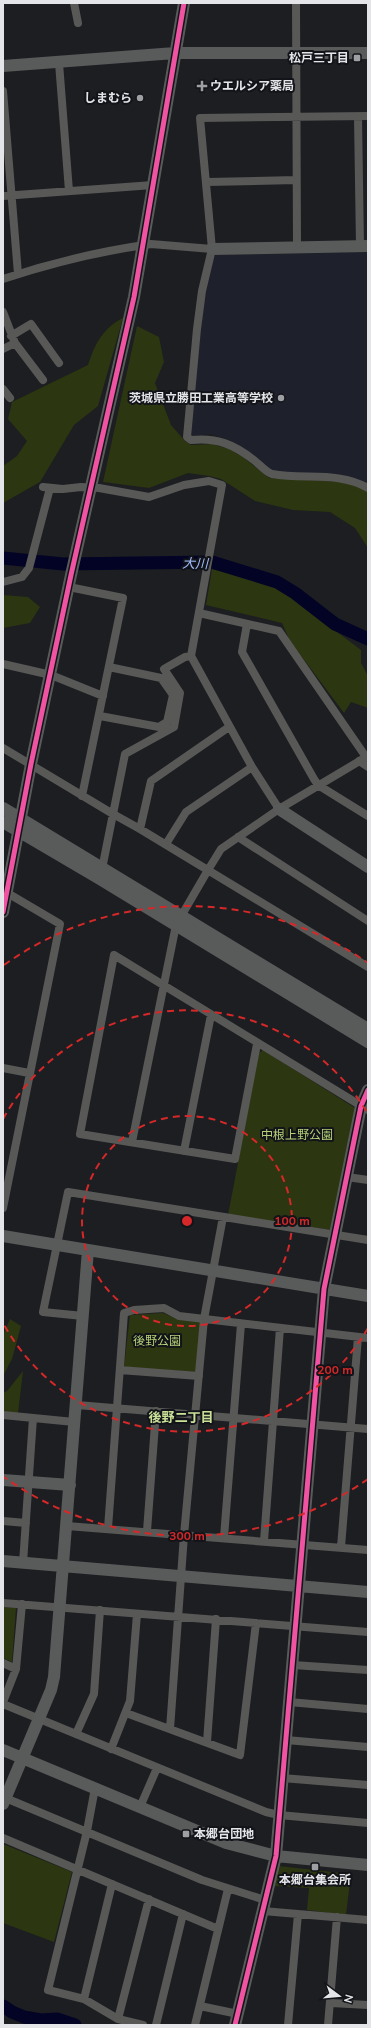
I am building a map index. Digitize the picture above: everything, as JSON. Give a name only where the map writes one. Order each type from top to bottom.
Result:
[{"type":"street","points":[[74,3],[78,23]]},
{"type":"street","points":[[3,912],[5,891],[22,818],[31,764],[70,581],[134,297],[184,3]]},
{"type":"street","points":[[296,3],[295,117],[297,247]]},
{"type":"street","points":[[3,66],[59,63],[175,53],[368,53]]},
{"type":"street","points":[[59,63],[69,191]]},
{"type":"street","points":[[3,91],[18,274]]},
{"type":"street","points":[[3,280],[18,274],[96,253],[151,244],[212,249],[364,246],[358,116]]},
{"type":"street","points":[[368,116],[200,118],[212,249],[202,291],[187,437],[191,440],[206,438],[230,445],[245,453],[271,474],[346,478],[368,488]]},
{"type":"street","points":[[207,182],[296,180]]},
{"type":"street","points":[[3,196],[153,185]]},
{"type":"street","points":[[3,312],[13,340],[43,380]]},
{"type":"street","points":[[3,349],[31,324],[59,363]]},
{"type":"street","points":[[3,389],[10,398]]},
{"type":"street","points":[[3,582],[22,577],[30,564],[47,488],[99,488],[149,497],[184,485],[209,482],[222,485],[190,656],[252,767],[279,809],[368,867]]},
{"type":"street","points":[[70,581],[123,598],[100,716],[82,796]]},
{"type":"street","points":[[199,613],[279,631],[364,758],[368,767]]},
{"type":"street","points":[[247,624],[242,652],[318,785],[368,816]]},
{"type":"street","points":[[102,869],[125,754],[174,727],[180,693],[164,669],[185,657],[190,656]]},
{"type":"street","points":[[3,664],[51,675],[103,696]]},
{"type":"street","points":[[100,716],[159,727],[167,722],[173,695],[161,678],[109,667]]},
{"type":"street","points":[[140,829],[151,781],[229,726]]},
{"type":"street","points":[[3,748],[82,796],[166,844],[368,967]]},
{"type":"street","points":[[132,1142],[178,920],[208,870],[221,849],[279,809],[364,758]]},
{"type":"street","points":[[166,844],[186,812],[252,767]]},
{"type":"street","points":[[3,808],[22,818],[102,869],[178,920],[368,1042]]},
{"type":"street","points":[[3,822],[368,1029]]},
{"type":"street","points":[[238,837],[368,921]]},
{"type":"street","points":[[3,1208],[60,924],[5,891]]},
{"type":"street","points":[[257,1044],[235,1159],[80,1134],[114,955],[257,1044],[364,1108]]},
{"type":"street","points":[[184,1151],[211,1015]]},
{"type":"street","points":[[3,1068],[29,1073]]},
{"type":"street","points":[[200,2006],[236,2020],[276,1856],[324,1289],[334,1235],[368,1090]]},
{"type":"street","points":[[347,1177],[368,1180]]},
{"type":"street","points":[[83,1316],[43,1312],[68,1192],[368,1240]]},
{"type":"street","points":[[170,1729],[184,1535],[204,1319],[223,1217]]},
{"type":"street","points":[[3,1236],[368,1296]]},
{"type":"street","points":[[88,1250],[61,1607],[54,1677],[51,1690],[4,1800],[87,1831],[202,1880],[228,1889],[264,1906],[298,1914],[368,1920]]},
{"type":"street","points":[[108,1528],[124,1313],[134,1310],[164,1308],[179,1316],[368,1338]]},
{"type":"street","points":[[224,1537],[241,1324]]},
{"type":"street","points":[[264,1541],[280,1328]]},
{"type":"street","points":[[341,1547],[358,1337]]},
{"type":"street","points":[[120,1370],[199,1376]]},
{"type":"street","points":[[76,1405],[368,1429]]},
{"type":"street","points":[[147,1531],[156,1411]]},
{"type":"street","points":[[3,1415],[74,1422]]},
{"type":"street","points":[[23,1563],[33,1418]]},
{"type":"street","points":[[3,1480],[70,1485]]},
{"type":"street","points":[[3,1521],[26,1522]]},
{"type":"street","points":[[67,1526],[224,1537],[368,1550]]},
{"type":"street","points":[[3,1561],[368,1592]]},
{"type":"street","points":[[3,1603],[368,1632]]},
{"type":"street","points":[[22,1604],[16,1668],[3,1703],[247,1805],[279,1815],[368,1823]]},
{"type":"street","points":[[76,1734],[94,1694],[100,1610]]},
{"type":"street","points":[[111,1749],[130,1701],[137,1614]]},
{"type":"street","points":[[207,1742],[216,1620]]},
{"type":"street","points":[[126,1713],[240,1755],[256,1623]]},
{"type":"street","points":[[3,1663],[16,1668]]},
{"type":"street","points":[[293,1665],[368,1670]]},
{"type":"street","points":[[289,1702],[368,1709]]},
{"type":"street","points":[[286,1740],[368,1747]]},
{"type":"street","points":[[3,1750],[226,1843],[276,1856],[368,1865]]},
{"type":"street","points":[[140,1807],[157,1768]]},
{"type":"street","points":[[282,1778],[368,1785]]},
{"type":"street","points":[[95,1788],[87,1831],[48,1990],[84,1999],[118,2019],[143,2025]]},
{"type":"street","points":[[3,1838],[78,1868],[218,1929]]},
{"type":"street","points":[[84,1999],[112,1884]]},
{"type":"street","points":[[195,2025],[228,1889]]},
{"type":"street","points":[[118,2019],[149,1899]]},
{"type":"street","points":[[156,2025],[183,1914]]},
{"type":"street","points":[[288,2025],[298,1914]]},
{"type":"street","points":[[328,2025],[337,1917]]},
{"type":"street","points":[[331,2002],[368,2005]]},
{"type":"shaded area","name":"茨城県立勝田工業高等学校","points":[[368,252],[368,484],[349,476],[273,471],[230,440],[211,434],[193,436],[190,434],[202,316],[213,257],[216,255]]},
{"type":"green space","points":[[123,318],[98,406],[74,425],[40,482],[3,503],[3,466],[17,456],[27,441],[8,419],[12,402],[88,365],[93,350],[100,338],[110,327]]},
{"type":"green space","points":[[137,326],[159,337],[164,362],[155,383],[171,425],[185,441],[191,445],[212,444],[229,449],[243,457],[269,478],[346,482],[368,491],[368,548],[355,528],[330,512],[293,510],[255,501],[221,479],[209,476],[188,473],[149,488],[103,482]]},
{"type":"green space","points":[[212,569],[275,585],[361,650],[361,663],[368,676],[368,708],[351,702],[344,713],[290,641],[282,623],[206,605]]},
{"type":"green space","points":[[3,595],[28,597],[40,607],[30,623],[3,628]]},
{"type":"green space","name":"中根上野公園","points":[[263,1050],[355,1108],[331,1230],[228,1215],[259,1053]]},
{"type":"green space","name":"後野公園","points":[[163,1313],[177,1319],[201,1322],[196,1372],[124,1367],[130,1315]]},
{"type":"green space","points":[[10,1319],[21,1326],[12,1359],[3,1376],[3,1335]]},
{"type":"green space","points":[[23,1371],[18,1413],[3,1412],[3,1393],[7,1391]]},
{"type":"green space","points":[[3,1607],[16,1608],[12,1662],[3,1658]]},
{"type":"green space","points":[[3,1844],[72,1872],[54,1942],[3,1923]]},
{"type":"green space","points":[[278,1866],[351,1874],[346,1915],[307,1910],[309,1888],[274,1886]]},
{"type":"waterway","name":"大川","points":[[3,558],[63,564],[212,562],[277,582],[295,593],[335,624],[368,639]]},
{"type":"waterway","points":[[3,2006],[24,2017],[41,2020],[57,2019],[75,2025]]},
{"type":"cycle path","points":[[3,912],[31,764],[71,575],[134,297],[184,3]]},
{"type":"cycle path","points":[[235,2025],[276,1856],[324,1289],[361,1106],[368,1090]]},
{"type":"place","name":"松戸三丁目","points":[[357,58]]},
{"type":"place","name":"ウエルシア薬局","points":[[202,86]]},
{"type":"place","name":"しまむら","points":[[140,98]]},
{"type":"place","name":"茨城県立勝田工業高等学校","points":[[281,398]]},
{"type":"place","name":"本郷台団地","points":[[186,1834]]},
{"type":"place","name":"本郷台集会所","points":[[315,1867]]},
{"type":"district","name":"後野二丁目","points":[[181,1417]]}]
